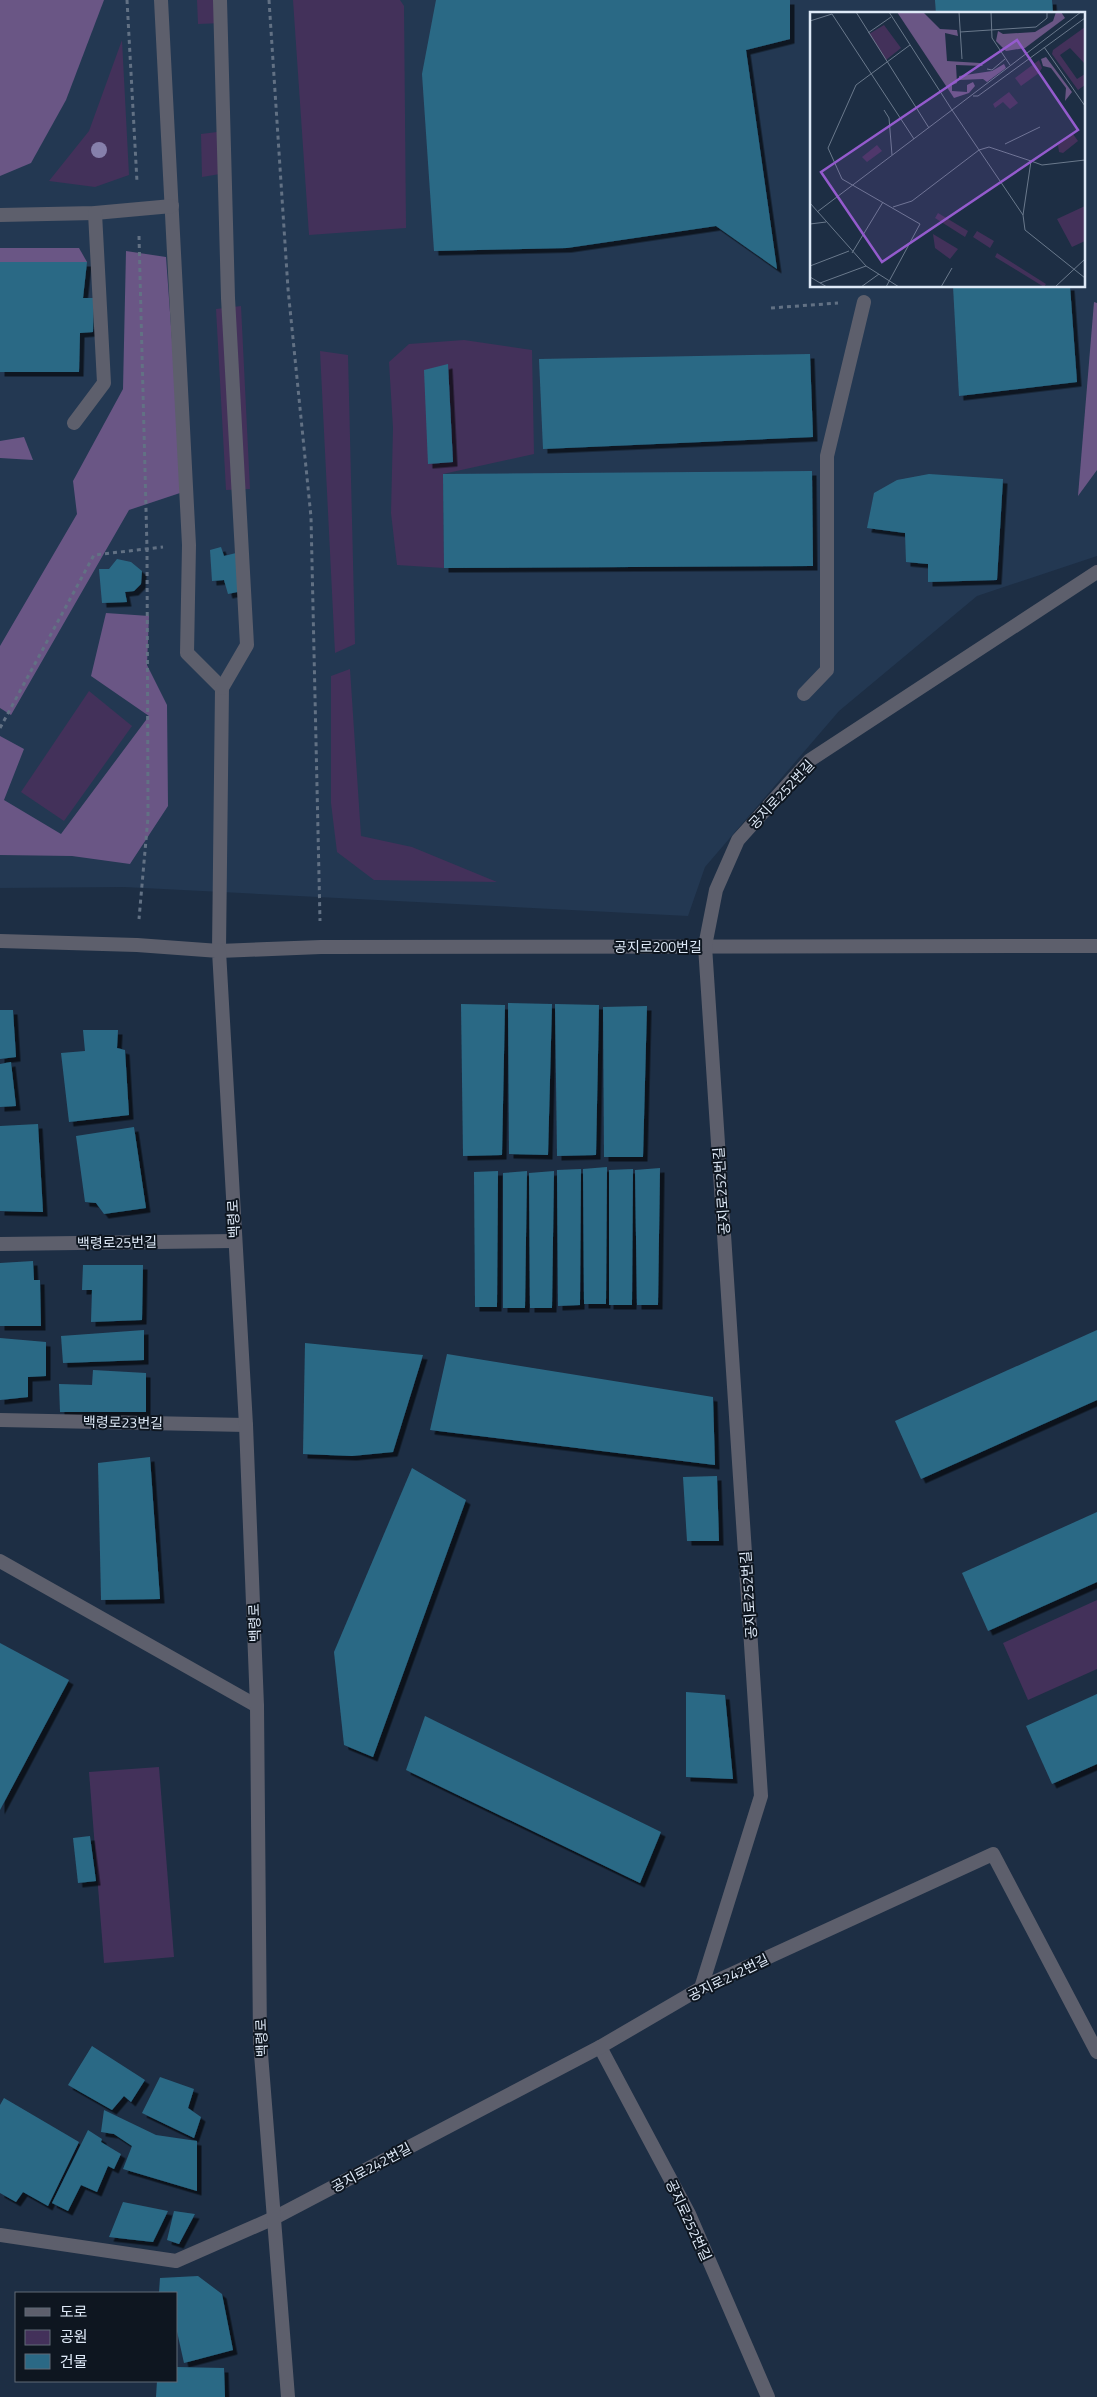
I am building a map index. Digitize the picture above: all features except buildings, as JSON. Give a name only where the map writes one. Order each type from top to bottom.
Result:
[{"type":"street","points":[[161,0],[189,545],[187,653],[222,688],[247,645],[228,298],[220,0]]},
{"type":"street","points":[[0,215],[95,213],[172,206]]},
{"type":"street","points":[[74,424],[104,383],[95,213]]},
{"type":"street","points":[[804,694],[828,670],[827,456],[864,302]]},
{"type":"street","name":"공지로252번길","points":[[701,1988],[761,1796],[705,946],[716,890],[738,840],[810,760],[1097,572]]},
{"type":"street","name":"백령로","points":[[222,688],[220,951],[234,1241],[246,1424],[257,1706],[260,2042],[288,2397]]},
{"type":"street","points":[[0,941],[137,945],[220,951]]},
{"type":"street","name":"공지로200번길","points":[[220,951],[320,947],[1097,946]]},
{"type":"street","name":"백령로25번길","points":[[0,1244],[234,1241]]},
{"type":"street","name":"백령로23번길","points":[[0,1420],[246,1424]]},
{"type":"street","points":[[0,1560],[257,1706]]},
{"type":"street","name":"공지로242번길","points":[[274,2218],[600,2047],[701,1988],[993,1854],[1097,2052]]},
{"type":"street","name":"공지로252번길","points":[[600,2047],[689,2214],[768,2397]]},
{"type":"street","points":[[0,2235],[176,2261],[274,2218]]},
{"type":"path","points":[[127,0],[138,208],[147,548],[148,818],[137,945]]},
{"type":"path","points":[[269,0],[288,289],[311,517],[320,947]]},
{"type":"path","points":[[771,308],[864,302]]},
{"type":"path","points":[[0,728],[94,555],[147,548]]},
{"type":"shaded area","points":[[0,0],[1097,0],[1097,556],[977,596],[839,711],[705,867],[688,916],[124,887],[0,888]]},
{"type":"shaded area","points":[[0,0],[104,0],[66,100],[31,163],[0,176]]},
{"type":"shaded area","points":[[0,248],[79,248],[87,262],[0,262]]},
{"type":"shaded area","points":[[126,251],[166,257],[183,492],[129,510],[11,715],[0,708],[0,646],[77,514],[73,481],[123,389]]},
{"type":"shaded area","points":[[1094,302],[1097,303],[1097,470],[1078,496]]},
{"type":"shaded area","points":[[24,437],[33,460],[0,458],[0,441]]},
{"type":"shaded area","points":[[106,613],[149,616],[147,665],[167,705],[168,806],[130,864],[72,856],[0,855],[0,736],[24,749],[4,800],[61,834],[149,716],[91,676]]},
{"type":"green space","points":[[197,0],[223,0],[224,23],[198,24]]},
{"type":"green space","points":[[293,0],[400,0],[404,6],[406,228],[309,235]]},
{"type":"green space","points":[[122,40],[129,175],[95,187],[49,181],[89,131]]},
{"type":"green space","points":[[225,131],[226,173],[202,177],[201,134]]},
{"type":"green space","points":[[241,306],[250,489],[226,490],[216,309]]},
{"type":"green space","points":[[464,340],[532,350],[534,454],[443,474],[444,568],[397,565],[391,513],[393,428],[389,362],[409,344]]},
{"type":"green space","points":[[320,351],[348,355],[355,644],[335,653]]},
{"type":"green space","points":[[350,669],[361,836],[412,847],[497,882],[374,880],[337,852],[331,803],[331,676]]},
{"type":"green space","points":[[89,691],[132,726],[64,821],[21,792]]},
{"type":"green space","points":[[1097,1600],[1097,1669],[1028,1700],[1003,1643]]},
{"type":"green space","points":[[159,1767],[174,1957],[104,1963],[89,1772]]}]
